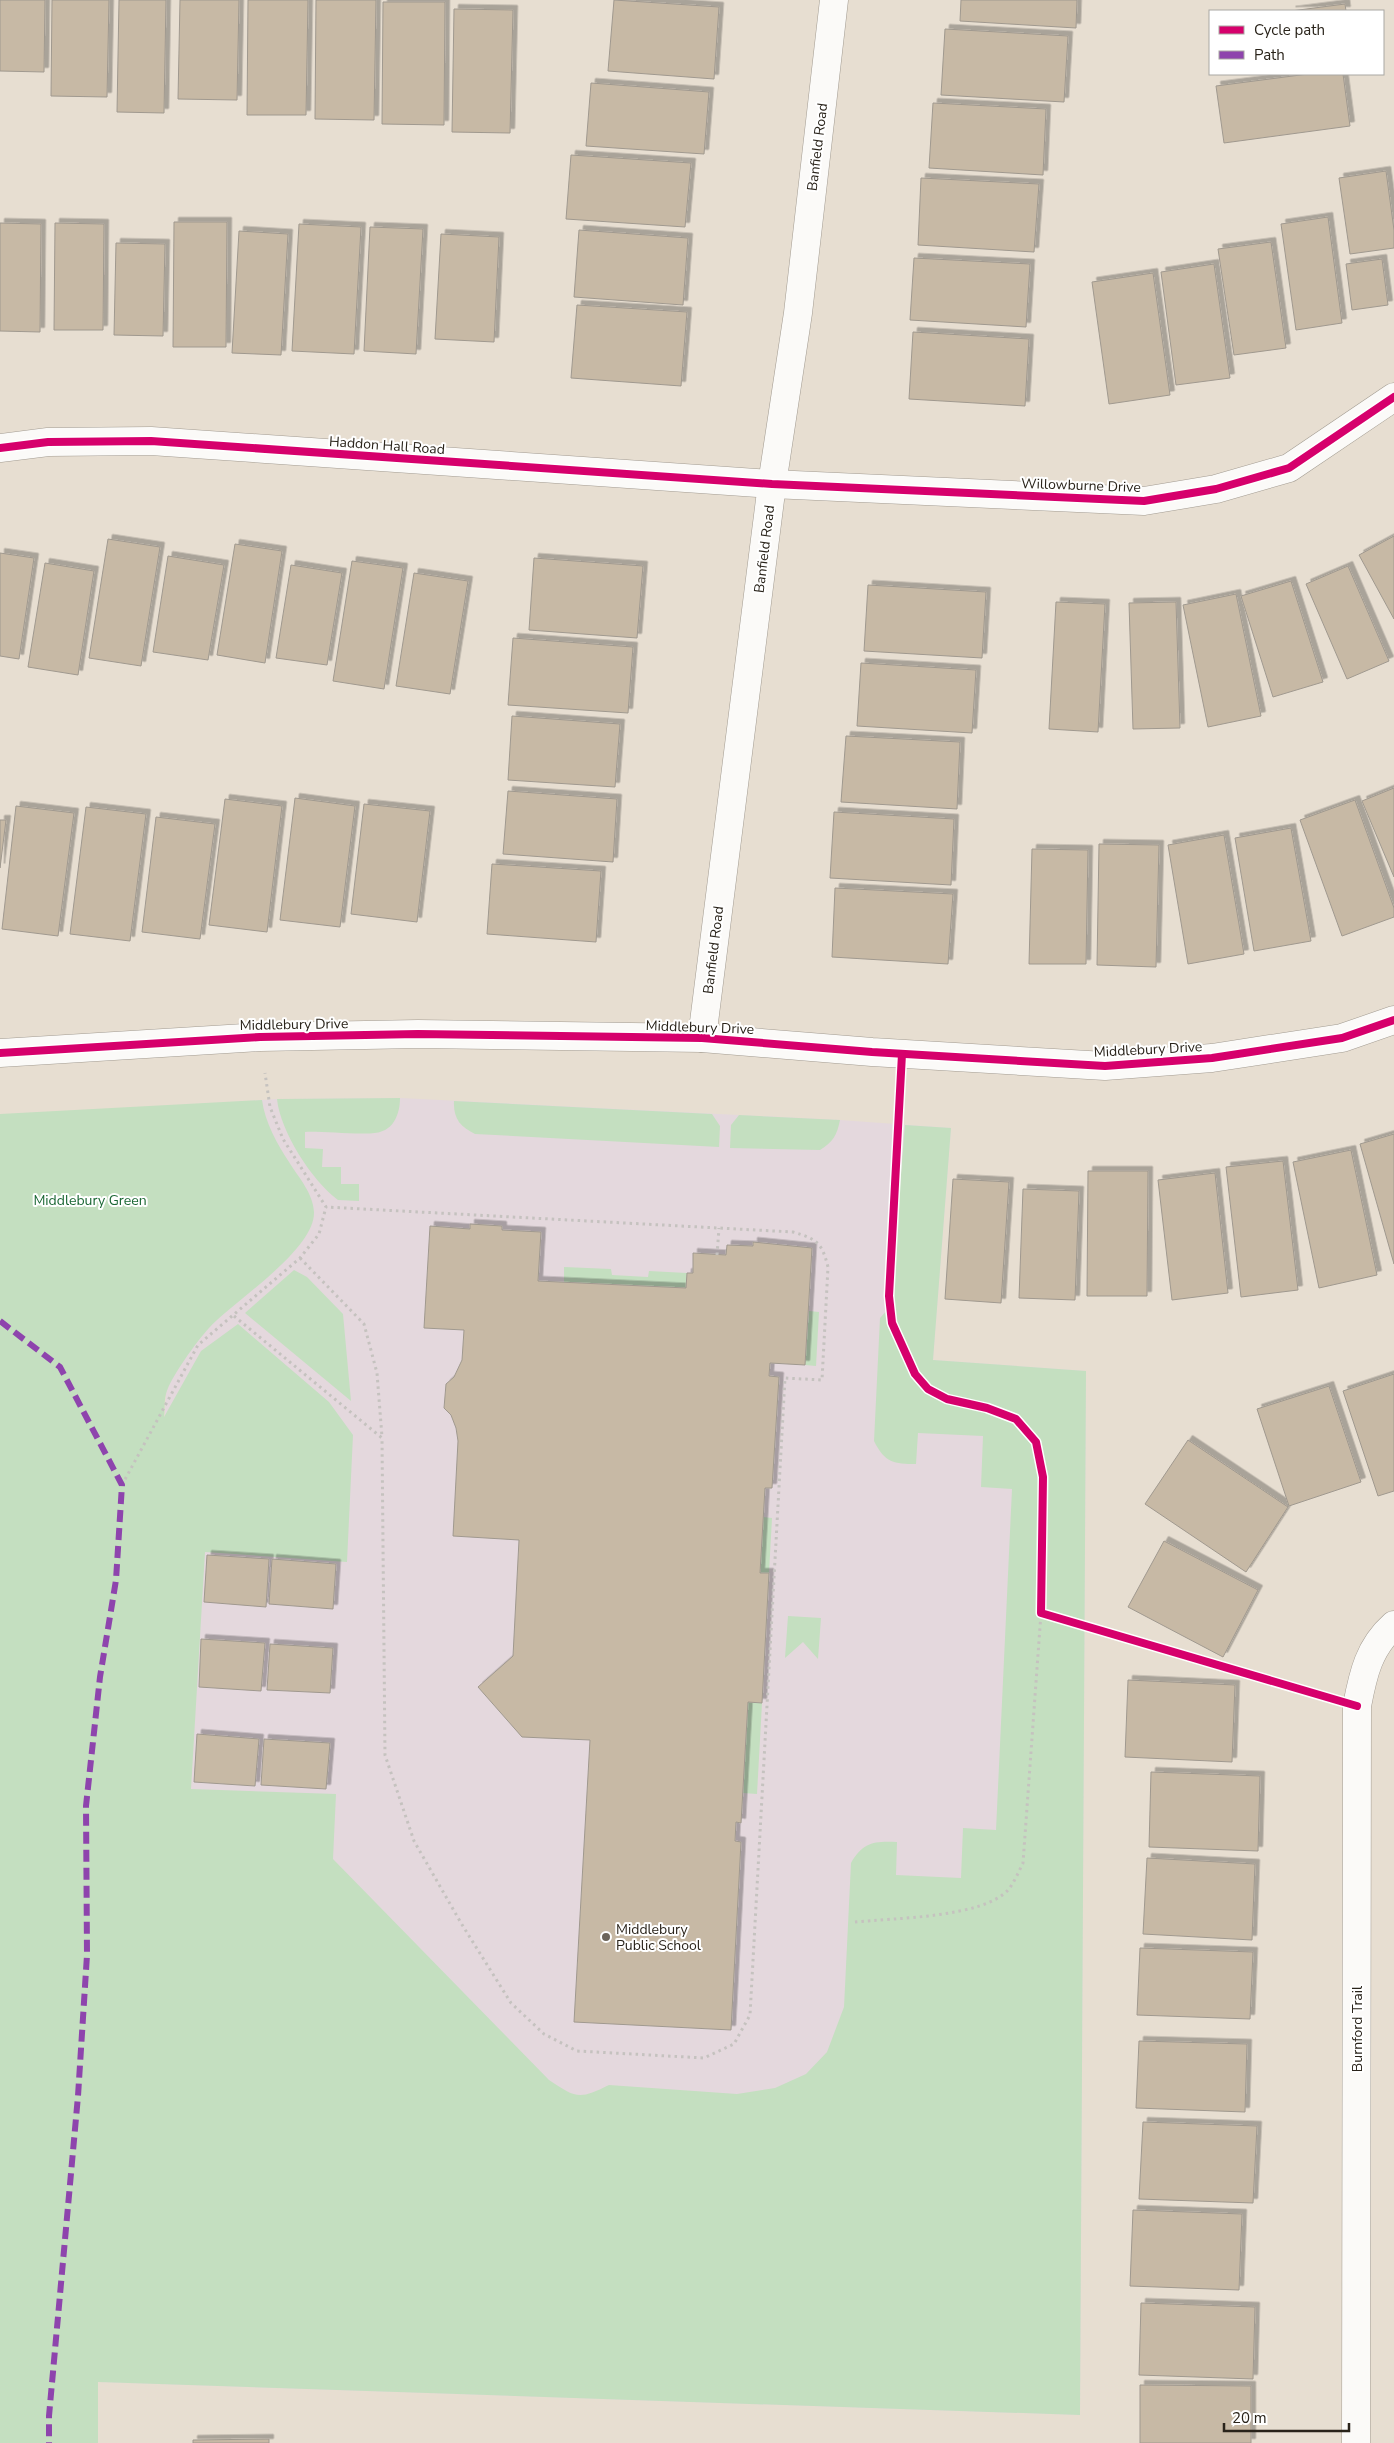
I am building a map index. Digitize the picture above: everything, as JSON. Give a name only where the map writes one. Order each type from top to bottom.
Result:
[{"type":"street","name":"Banfield Road","points":[[702,1038],[772,484],[798,312],[834,0]]},
{"type":"street","name":"Willowburne Drive","points":[[772,484],[1144,500],[1216,489],[1289,468],[1394,397]]},
{"type":"street","name":"Haddon Hall Road","points":[[0,448],[48,442],[151,441],[772,484]]},
{"type":"street","name":"Middlebury Drive","points":[[0,1053],[260,1037],[418,1034],[702,1038],[872,1052],[1105,1066],[1212,1058],[1342,1038],[1394,1020]]},
{"type":"street","name":"Burnford Trail","points":[[1356,2443],[1357,1706],[1365,1666],[1385,1633],[1394,1625]]},
{"type":"path","points":[[122,1485],[198,1345],[300,1258],[319,1234],[326,1207],[283,1139],[270,1107],[260,1037]]},
{"type":"path","points":[[300,1258],[364,1324],[377,1373],[382,1438],[385,1755],[414,1841],[461,1923],[511,2003],[544,2034],[577,2051],[704,2058],[734,2044],[750,2014],[785,1378],[822,1380],[828,1268],[823,1250],[813,1238],[794,1232],[326,1207]]},
{"type":"path","points":[[717,1255],[719,1228]]},
{"type":"path","points":[[234,1316],[382,1438]]},
{"type":"path","points":[[855,1922],[947,1914],[980,1906],[1008,1890],[1023,1863],[1041,1604]]},
{"type":"path","points":[[1041,1613],[1049,1616]]},
{"type":"shaded area","name":"Middlebury Public School","points":[[400,1098],[840,1120],[951,1128],[933,1360],[1086,1371],[1080,2415],[98,2382],[186,1105],[277,1099]]},
{"type":"green space","points":[[400,1098],[396,1119],[389,1127],[380,1132],[365,1134],[305,1132],[305,1148],[323,1149],[322,1167],[341,1167],[341,1184],[359,1184],[359,1201],[338,1200],[318,1181],[299,1154],[284,1126],[277,1099]]},
{"type":"green space","name":"Middlebury Green","points":[[262,1100],[269,1125],[276,1140],[311,1198],[314,1212],[311,1227],[302,1242],[288,1258],[209,1328],[198,1342],[178,1370],[169,1387],[165,1397],[164,1417],[201,1351],[238,1324],[329,1402],[353,1435],[347,1562],[205,1552],[191,1789],[336,1794],[333,1859],[549,2080],[578,2095],[591,2093],[609,2085],[737,2094],[775,2088],[806,2074],[827,2052],[844,2007],[851,1863],[855,1856],[870,1844],[897,1842],[896,1875],[961,1878],[963,1828],[996,1830],[1012,1489],[981,1487],[983,1436],[918,1433],[916,1464],[902,1464],[891,1461],[882,1454],[874,1441],[880,1318],[890,1307],[905,1125],[951,1128],[933,1360],[1086,1371],[1080,2415],[98,2382],[98,2443],[0,2443],[0,1114]]},
{"type":"green space","points":[[454,1101],[712,1114],[720,1126],[719,1147],[475,1134],[458,1121]]},
{"type":"green space","points":[[739,1115],[840,1120],[834,1138],[820,1150],[730,1148],[731,1125]]},
{"type":"green space","points":[[564,1267],[611,1269],[612,1275],[648,1277],[649,1271],[687,1273],[686,1288],[564,1282]]},
{"type":"green space","points":[[294,1270],[307,1277],[343,1314],[351,1401],[245,1313]]},
{"type":"green space","points":[[809,1311],[819,1312],[816,1366],[805,1365]]},
{"type":"green space","points":[[763,1517],[772,1518],[769,1573],[760,1573]]},
{"type":"green space","points":[[788,1616],[821,1618],[818,1659],[803,1642],[785,1658]]},
{"type":"green space","points":[[748,1702],[762,1703],[757,1794],[743,1793]]},
{"type":"building","points":[[0,0],[45,0],[44,72],[0,71]]},
{"type":"building","points":[[52,0],[109,0],[107,97],[51,96]]},
{"type":"building","points":[[119,0],[166,0],[164,113],[117,112]]},
{"type":"building","points":[[180,0],[239,0],[237,100],[178,99]]},
{"type":"building","points":[[248,0],[308,0],[306,115],[247,115]]},
{"type":"building","points":[[316,0],[376,0],[374,120],[315,119]]},
{"type":"building","points":[[614,0],[719,7],[714,79],[608,71]]},
{"type":"building","points":[[961,0],[1077,0],[1076,28],[960,21]]},
{"type":"building","points":[[383,2],[445,2],[444,125],[382,124]]},
{"type":"building","points":[[1345,4],[1346,10],[1299,10]]},
{"type":"building","points":[[454,9],[513,10],[510,133],[452,132]]},
{"type":"building","points":[[945,29],[1068,36],[1064,102],[941,95]]},
{"type":"building","points":[[1300,75],[1343,75],[1350,126],[1224,143],[1216,86]]},
{"type":"building","points":[[591,83],[709,92],[704,154],[586,146]]},
{"type":"building","points":[[933,103],[1046,109],[1043,175],[929,168]]},
{"type":"building","points":[[571,155],[691,163],[685,227],[566,219]]},
{"type":"building","points":[[1386,171],[1394,230],[1394,248],[1350,254],[1339,178]]},
{"type":"building","points":[[921,178],[1039,184],[1034,252],[918,245]]},
{"type":"building","points":[[1328,217],[1342,323],[1296,330],[1281,224]]},
{"type":"building","points":[[174,222],[227,222],[226,347],[173,347]]},
{"type":"building","points":[[0,223],[41,224],[40,332],[0,331]]},
{"type":"building","points":[[55,223],[104,224],[103,330],[54,330]]},
{"type":"building","points":[[299,224],[361,227],[354,354],[292,351]]},
{"type":"building","points":[[370,227],[423,229],[416,354],[364,351]]},
{"type":"building","points":[[579,230],[688,238],[683,305],[574,297]]},
{"type":"building","points":[[239,231],[288,234],[281,355],[232,353]]},
{"type":"building","points":[[441,234],[499,237],[494,342],[435,339]]},
{"type":"building","points":[[1271,242],[1286,348],[1234,355],[1218,249]]},
{"type":"building","points":[[116,243],[165,244],[163,336],[114,335]]},
{"type":"building","points":[[914,258],[1030,264],[1026,327],[910,320]]},
{"type":"building","points":[[1382,259],[1388,305],[1352,310],[1346,264]]},
{"type":"building","points":[[1214,264],[1230,378],[1176,385],[1161,272]]},
{"type":"building","points":[[1153,273],[1170,395],[1109,404],[1092,282]]},
{"type":"building","points":[[577,305],[687,312],[681,386],[571,378]]},
{"type":"building","points":[[913,332],[1029,339],[1025,406],[909,399]]},
{"type":"building","points":[[1394,536],[1394,619],[1359,555]]},
{"type":"building","points":[[108,539],[160,547],[141,666],[89,658]]},
{"type":"building","points":[[235,544],[282,551],[265,663],[217,655]]},
{"type":"building","points":[[0,553],[34,558],[19,659],[0,656]]},
{"type":"building","points":[[168,556],[224,565],[208,660],[153,652]]},
{"type":"building","points":[[534,558],[643,566],[637,638],[529,630]]},
{"type":"building","points":[[352,561],[403,568],[384,689],[333,681]]},
{"type":"building","points":[[45,563],[94,571],[78,675],[28,667]]},
{"type":"building","points":[[291,565],[342,573],[327,665],[276,658]]},
{"type":"building","points":[[1348,566],[1389,661],[1347,679],[1306,584]]},
{"type":"building","points":[[414,573],[468,581],[450,694],[396,686]]},
{"type":"building","points":[[1291,581],[1323,682],[1273,697],[1241,596]]},
{"type":"building","points":[[868,585],[986,592],[982,658],[864,651]]},
{"type":"building","points":[[1236,594],[1261,716],[1208,727],[1183,605]]},
{"type":"building","points":[[1056,602],[1105,604],[1098,732],[1049,729]]},
{"type":"building","points":[[1176,602],[1180,728],[1133,729],[1129,603]]},
{"type":"building","points":[[513,638],[633,647],[628,713],[508,705]]},
{"type":"building","points":[[861,663],[976,670],[972,733],[857,726]]},
{"type":"building","points":[[512,716],[620,724],[615,787],[508,780]]},
{"type":"building","points":[[846,736],[960,742],[957,809],[841,802]]},
{"type":"building","points":[[1394,788],[1394,877],[1362,801]]},
{"type":"building","points":[[508,791],[617,799],[613,862],[503,854]]},
{"type":"building","points":[[295,798],[355,806],[340,927],[280,920]]},
{"type":"building","points":[[225,799],[282,806],[267,932],[209,925]]},
{"type":"building","points":[[1355,800],[1394,908],[1394,917],[1342,936],[1300,820]]},
{"type":"building","points":[[364,804],[430,811],[417,922],[351,914]]},
{"type":"building","points":[[16,806],[74,813],[58,936],[2,929]]},
{"type":"building","points":[[86,807],[146,814],[130,941],[70,934]]},
{"type":"building","points":[[834,812],[954,819],[951,885],[830,878]]},
{"type":"building","points":[[156,817],[215,824],[200,939],[142,932]]},
{"type":"building","points":[[0,820],[6,820],[0,868]]},
{"type":"building","points":[[1291,828],[1311,941],[1254,951],[1235,838]]},
{"type":"building","points":[[1224,835],[1244,954],[1188,964],[1168,845]]},
{"type":"building","points":[[1099,844],[1159,845],[1156,967],[1097,965]]},
{"type":"building","points":[[1032,849],[1088,850],[1086,964],[1029,964]]},
{"type":"building","points":[[492,864],[601,871],[596,942],[487,934]]},
{"type":"building","points":[[835,888],[953,894],[948,964],[832,957]]},
{"type":"building","points":[[1394,1134],[1394,1264],[1360,1144]]},
{"type":"building","points":[[1351,1150],[1377,1275],[1319,1288],[1293,1162]]},
{"type":"building","points":[[1283,1161],[1298,1290],[1241,1297],[1226,1167]]},
{"type":"building","points":[[1088,1171],[1148,1171],[1147,1296],[1087,1296]]},
{"type":"building","points":[[1215,1173],[1228,1293],[1172,1300],[1158,1180]]},
{"type":"building","points":[[953,1179],[1009,1182],[1001,1303],[945,1299]]},
{"type":"building","points":[[1023,1189],[1079,1191],[1075,1300],[1019,1298]]},
{"type":"building","points":[[470,1224],[502,1226],[502,1230],[541,1232],[538,1281],[686,1288],[687,1273],[693,1273],[693,1253],[726,1255],[727,1245],[753,1246],[753,1242],[812,1248],[805,1365],[770,1363],[769,1376],[779,1377],[772,1488],[765,1488],[760,1573],[769,1573],[762,1703],[748,1702],[741,1823],[736,1822],[735,1841],[741,1842],[731,2030],[574,2022],[590,1740],[522,1737],[478,1687],[513,1656],[519,1540],[453,1536],[458,1441],[451,1415],[444,1408],[446,1384],[454,1377],[462,1360],[464,1330],[424,1328],[430,1226],[470,1229]]},
{"type":"building","points":[[1394,1374],[1394,1491],[1378,1496],[1343,1391]]},
{"type":"building","points":[[1329,1386],[1361,1482],[1289,1506],[1257,1409]]},
{"type":"building","points":[[1188,1440],[1288,1507],[1246,1572],[1145,1504]]},
{"type":"building","points":[[1164,1541],[1258,1590],[1223,1657],[1128,1607]]},
{"type":"building","points":[[207,1555],[269,1559],[266,1607],[204,1602]]},
{"type":"building","points":[[272,1559],[336,1564],[333,1609],[269,1604]]},
{"type":"building","points":[[201,1639],[265,1643],[261,1691],[199,1687]]},
{"type":"building","points":[[270,1644],[333,1648],[330,1693],[267,1690]]},
{"type":"building","points":[[1128,1680],[1235,1685],[1232,1762],[1125,1757]]},
{"type":"building","points":[[197,1734],[259,1739],[255,1786],[194,1782]]},
{"type":"building","points":[[264,1739],[330,1743],[326,1789],[261,1785]]},
{"type":"building","points":[[1151,1772],[1260,1776],[1258,1851],[1149,1847]]},
{"type":"building","points":[[1147,1858],[1255,1864],[1252,1940],[1143,1934]]},
{"type":"building","points":[[1140,1948],[1253,1952],[1250,2019],[1137,2015]]},
{"type":"building","points":[[1139,2041],[1247,2044],[1245,2112],[1136,2108]]},
{"type":"building","points":[[1143,2122],[1257,2126],[1253,2203],[1139,2199]]},
{"type":"building","points":[[1133,2210],[1242,2214],[1239,2290],[1130,2286]]},
{"type":"building","points":[[1141,2303],[1255,2307],[1253,2379],[1139,2375]]},
{"type":"building","points":[[1140,2385],[1251,2386],[1251,2443],[1140,2443]]},
{"type":"building","points":[[269,2439],[269,2443],[193,2443],[193,2440]]},
{"type":"marked path","points":[[0,1321],[60,1367],[122,1485],[116,1580],[100,1677],[86,1806],[87,1955],[78,2096],[49,2416],[49,2443]]},
{"type":"cycle path","points":[[0,448],[48,442],[151,441],[772,484],[1144,501],[1216,489],[1289,468],[1394,397]]},
{"type":"cycle path","points":[[0,1053],[260,1037],[418,1034],[702,1038],[872,1052],[1105,1066],[1212,1058],[1342,1038],[1394,1020]]},
{"type":"cycle path","points":[[902,1054],[889,1296],[892,1323],[915,1374],[928,1389],[947,1399],[987,1408],[1016,1419],[1036,1442],[1043,1477],[1041,1613],[1357,1706]]},
{"type":"place","name":"Middlebury Public School","points":[[606,1937]]}]
